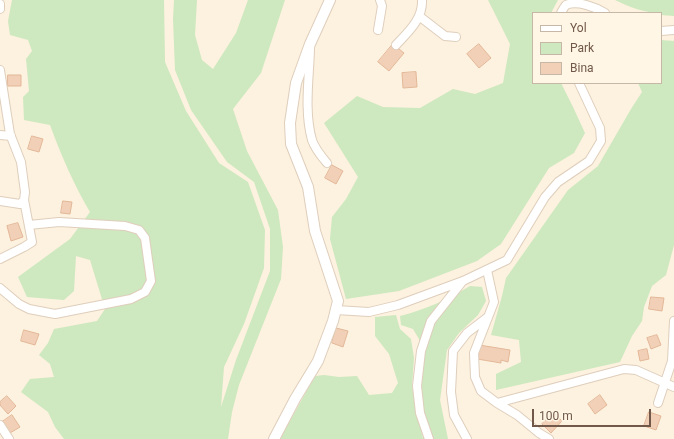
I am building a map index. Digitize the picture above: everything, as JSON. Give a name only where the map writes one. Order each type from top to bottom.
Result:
[{"type":"street","points":[[274,439],[318,361],[338,301],[315,231],[308,187],[291,144],[290,123],[296,84],[310,44],[330,0]]},
{"type":"street","points":[[378,30],[382,6],[380,0]]},
{"type":"street","points":[[396,45],[419,16],[422,7],[422,0]]},
{"type":"street","points":[[562,12],[566,6],[576,2],[596,8],[603,12]]},
{"type":"street","points":[[419,16],[445,36],[456,37]]},
{"type":"street","points":[[662,31],[674,30]]},
{"type":"street","points":[[310,44],[308,115],[312,141],[318,153],[327,163]]},
{"type":"street","points":[[0,70],[11,136],[21,162],[25,192],[24,200],[32,242],[0,259]]},
{"type":"street","points":[[336,310],[369,312],[398,305],[463,281],[507,260],[545,197],[558,182],[589,161],[601,140],[600,128],[579,84]]},
{"type":"street","points":[[0,136],[11,136]]},
{"type":"street","points":[[0,201],[20,204],[24,200]]},
{"type":"street","points":[[0,288],[19,304],[29,309],[55,314],[131,299],[144,292],[151,281],[145,238],[139,230],[126,226],[59,222],[29,225]]},
{"type":"street","points":[[487,270],[494,302],[474,353],[476,377],[481,391],[549,439]]},
{"type":"street","points":[[429,439],[420,413],[417,386],[421,351],[431,321],[463,281]]},
{"type":"street","points":[[467,439],[454,415],[451,392],[453,351],[467,333],[488,317]]},
{"type":"street","points":[[658,403],[672,361],[674,321]]},
{"type":"street","points":[[497,403],[624,369],[636,370],[674,387]]},
{"type":"street","points":[[0,425],[9,439]]},
{"type":"green space","points":[[12,0],[164,0],[165,62],[186,111],[219,163],[248,182],[265,230],[264,268],[244,324],[224,367],[221,407],[236,360],[270,271],[270,229],[254,182],[227,162],[191,110],[175,70],[173,19],[174,0],[197,0],[195,35],[202,60],[213,69],[236,33],[248,0],[285,0],[261,73],[233,109],[247,151],[278,210],[283,247],[281,279],[239,385],[232,412],[228,439],[64,439],[55,427],[48,412],[21,392],[30,379],[54,377],[50,364],[39,355],[48,343],[54,329],[97,321],[105,309],[90,260],[76,256],[74,291],[64,300],[27,297],[18,277],[70,239],[90,212],[68,170],[50,125],[24,120],[23,97],[29,91],[26,59],[32,51],[28,40],[10,35],[8,21]]},
{"type":"green space","points":[[488,0],[558,0],[552,12],[532,12],[532,84],[562,84],[585,133],[574,153],[549,168],[501,244],[477,261],[399,291],[346,299],[330,239],[332,217],[346,199],[358,177],[324,123],[357,96],[383,107],[420,108],[453,89],[475,94],[503,83],[510,44]]},
{"type":"green space","points":[[615,0],[674,0],[674,16],[662,15],[662,12],[649,12],[631,7]]},
{"type":"green space","points":[[662,40],[674,41],[674,245],[666,275],[652,286],[644,307],[642,321],[632,336],[620,362],[496,390],[496,374],[521,362],[519,340],[491,335],[506,278],[568,190],[598,166],[642,92],[638,84],[662,84]]},
{"type":"green space","points":[[470,286],[482,287],[486,301],[478,315],[459,333],[447,350],[440,400],[448,439],[423,439],[419,389],[419,339],[413,329],[401,325],[400,316],[436,304]]},
{"type":"green space","points":[[396,315],[400,329],[411,339],[414,358],[412,387],[423,439],[280,439],[315,376],[357,376],[369,395],[392,393],[398,383],[389,354],[375,336],[375,317]]},
{"type":"building","points":[[393,44],[404,53],[389,71],[378,62]]},
{"type":"building","points":[[479,44],[491,58],[479,68],[467,54]]},
{"type":"building","points":[[416,72],[417,87],[403,88],[402,73]]},
{"type":"building","points":[[8,75],[21,75],[21,86],[8,86]]},
{"type":"building","points":[[32,136],[43,139],[39,152],[28,149]]},
{"type":"building","points":[[332,165],[343,171],[336,184],[325,178]]},
{"type":"building","points":[[63,201],[72,202],[70,214],[61,213]]},
{"type":"building","points":[[18,223],[23,237],[11,241],[7,226]]},
{"type":"building","points":[[651,297],[664,298],[662,311],[649,309]]},
{"type":"building","points":[[336,328],[348,331],[343,347],[332,343]]},
{"type":"building","points":[[24,330],[39,334],[35,345],[21,341]]},
{"type":"building","points":[[657,335],[661,345],[651,349],[647,338]]},
{"type":"building","points":[[479,345],[510,350],[508,362],[501,360],[501,363],[477,359]]},
{"type":"building","points":[[647,349],[649,359],[640,361],[638,351]]},
{"type":"building","points":[[600,395],[607,405],[595,414],[588,404]]},
{"type":"building","points":[[7,396],[16,406],[8,414],[0,405],[0,402]]},
{"type":"building","points":[[649,412],[661,416],[656,430],[644,426]]},
{"type":"building","points":[[554,413],[562,421],[551,433],[542,424]]},
{"type":"building","points":[[12,415],[20,427],[10,433],[2,422]]}]
